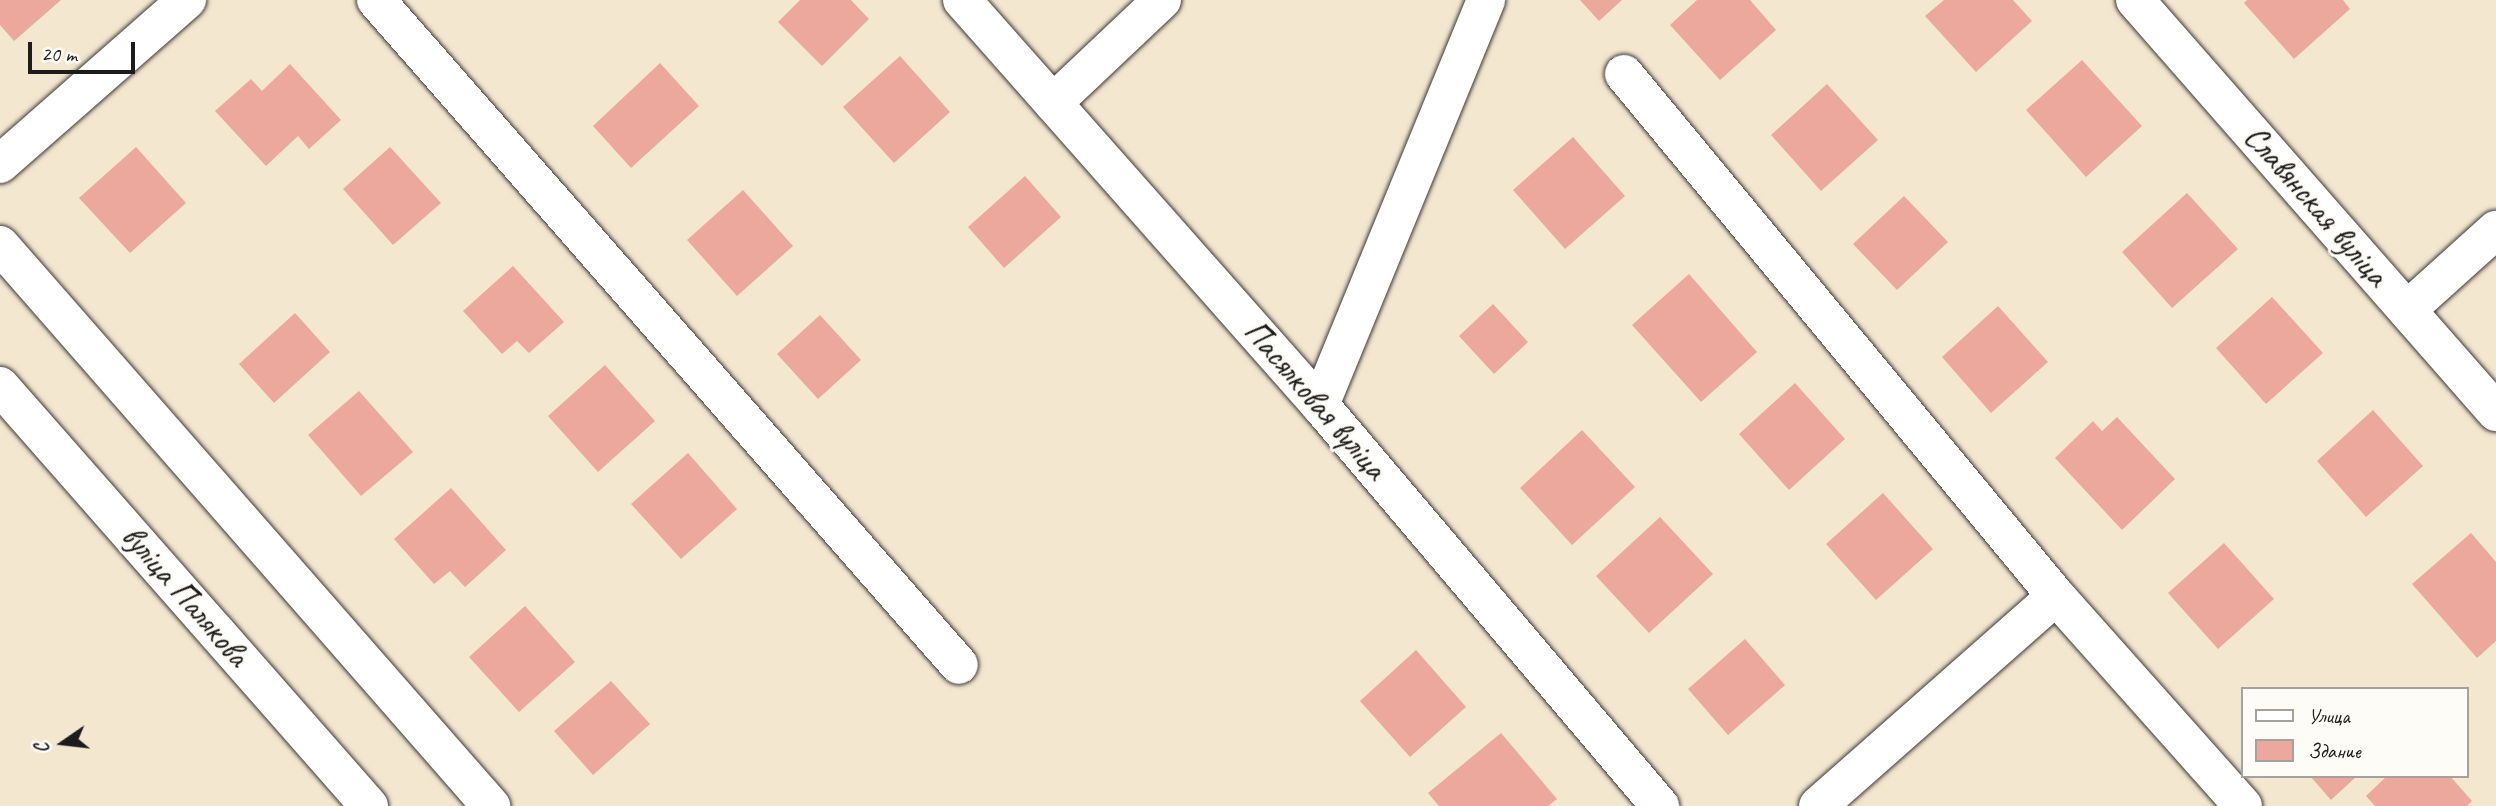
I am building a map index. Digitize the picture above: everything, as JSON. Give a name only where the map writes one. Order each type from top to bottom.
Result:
[{"type":"street","points":[[0,164],[187,0]]},
{"type":"street","points":[[376,0],[959,665]]},
{"type":"street","name":"Пасялковая вуліца","points":[[962,0],[1320,405],[1660,806]]},
{"type":"street","points":[[1053,103],[1162,0]]},
{"type":"street","points":[[1320,405],[1486,0]]},
{"type":"street","name":"Славянская вуліца","points":[[2135,0],[2496,412]]},
{"type":"street","points":[[1624,74],[2056,596],[2242,806]]},
{"type":"street","points":[[2407,310],[2496,230]]},
{"type":"street","points":[[0,245],[491,806]]},
{"type":"street","name":"вуліца Палякова","points":[[0,386],[369,806]]},
{"type":"street","points":[[1818,806],[2056,596]]},
{"type":"building","points":[[0,0],[61,0],[14,41],[0,25]]},
{"type":"building","points":[[800,0],[851,0],[869,19],[822,66],[778,22]]},
{"type":"building","points":[[1580,0],[1622,0],[1599,21]]},
{"type":"building","points":[[1697,0],[1750,0],[1776,30],[1720,80],[1670,25]]},
{"type":"building","points":[[1944,0],[2013,0],[2032,21],[1976,72],[1925,16]]},
{"type":"building","points":[[2247,0],[2343,0],[2350,9],[2294,59],[2244,3]]},
{"type":"building","points":[[900,56],[950,112],[894,163],[843,107]]},
{"type":"building","points":[[2082,60],[2142,126],[2086,177],[2026,110]]},
{"type":"building","points":[[660,63],[699,106],[631,168],[593,126]]},
{"type":"building","points":[[290,64],[341,120],[309,149],[298,136],[266,166],[215,111],[251,79],[262,91]]},
{"type":"building","points":[[1827,84],[1878,140],[1821,191],[1771,135]]},
{"type":"building","points":[[1573,137],[1625,196],[1565,249],[1513,190]]},
{"type":"building","points":[[136,147],[186,203],[130,253],[79,198]]},
{"type":"building","points":[[390,147],[441,203],[393,245],[343,189]]},
{"type":"building","points":[[1025,176],[1061,217],[1004,268],[968,227]]},
{"type":"building","points":[[743,190],[793,246],[737,296],[687,240]]},
{"type":"building","points":[[2187,193],[2238,249],[2172,308],[2122,252]]},
{"type":"building","points":[[1904,196],[1948,242],[1897,290],[1853,244]]},
{"type":"building","points":[[513,266],[564,322],[529,353],[517,341],[502,354],[463,311]]},
{"type":"building","points":[[1689,274],[1757,352],[1701,402],[1632,325]]},
{"type":"building","points":[[2272,297],[2323,353],[2266,404],[2216,348]]},
{"type":"building","points":[[1493,304],[1528,342],[1494,374],[1459,336]]},
{"type":"building","points":[[1998,306],[2048,362],[1991,413],[1942,357]]},
{"type":"building","points":[[295,313],[330,352],[274,403],[239,364]]},
{"type":"building","points":[[820,315],[861,360],[818,399],[777,354]]},
{"type":"building","points":[[605,365],[655,421],[598,472],[548,416]]},
{"type":"building","points":[[1795,383],[1845,439],[1789,490],[1739,434]]},
{"type":"building","points":[[359,391],[413,452],[361,496],[308,435]]},
{"type":"building","points":[[2373,410],[2423,466],[2366,517],[2317,461]]},
{"type":"building","points":[[2117,417],[2175,479],[2122,530],[2055,458],[2093,421],[2102,431]]},
{"type":"building","points":[[1582,430],[1635,487],[1572,545],[1520,488]]},
{"type":"building","points":[[688,453],[737,509],[681,559],[631,504]]},
{"type":"building","points":[[451,488],[506,550],[465,587],[450,571],[434,584],[394,539]]},
{"type":"building","points":[[1883,493],[1933,549],[1876,600],[1826,544]]},
{"type":"building","points":[[1660,517],[1713,574],[1649,633],[1596,576]]},
{"type":"building","points":[[2471,533],[2496,562],[2496,641],[2477,658],[2412,584]]},
{"type":"building","points":[[2224,543],[2274,599],[2218,649],[2168,593]]},
{"type":"building","points":[[525,606],[575,662],[519,712],[469,657]]},
{"type":"building","points":[[1745,639],[1785,685],[1728,735],[1688,689]]},
{"type":"building","points":[[1416,650],[1466,707],[1410,757],[1360,701]]},
{"type":"building","points":[[611,681],[650,724],[593,775],[554,731]]},
{"type":"building","points":[[1501,733],[1557,799],[1548,806],[1439,806],[1428,793]]},
{"type":"building","points":[[2312,778],[2355,778],[2331,800]]},
{"type":"building","points":[[2385,778],[2452,778],[2472,801],[2467,806],[2375,806],[2366,796]]}]
